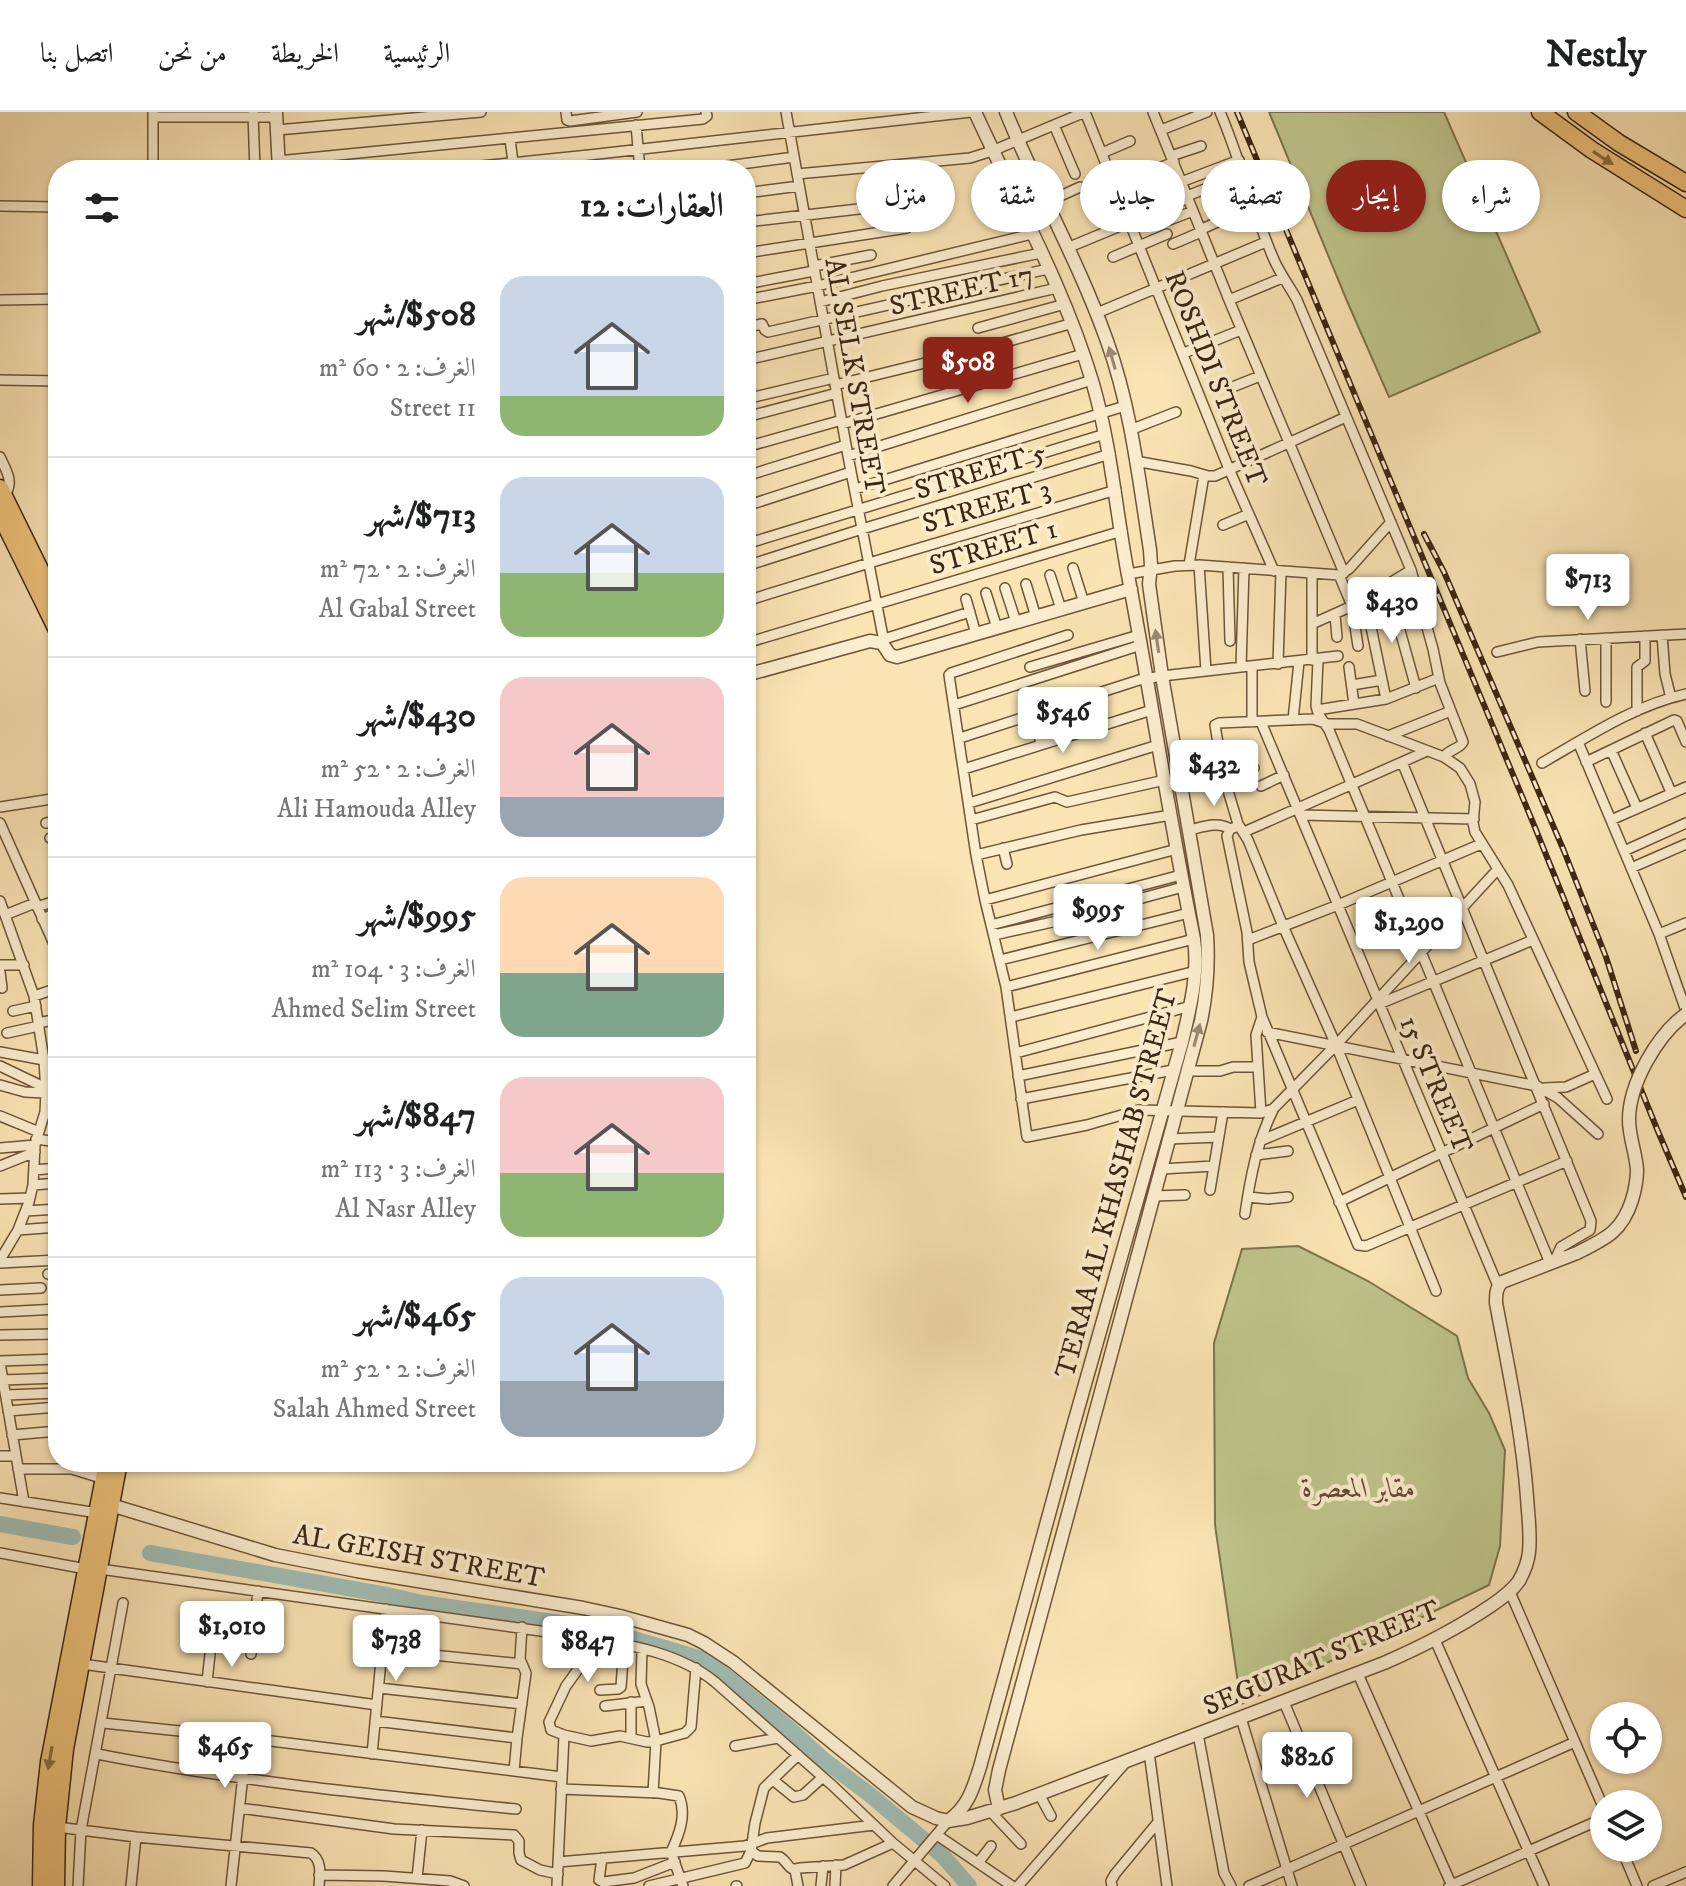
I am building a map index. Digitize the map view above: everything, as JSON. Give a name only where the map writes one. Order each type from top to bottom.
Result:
[{"type":"highway","points":[[1540,112],[1592,150],[1686,209]]},
{"type":"highway","points":[[1576,112],[1619,143],[1686,183]]},
{"type":"highway","points":[[2,492],[48,586]]},
{"type":"highway","points":[[0,514],[48,612]]},
{"type":"highway","points":[[105,1509],[106,1472]]},
{"type":"highway","points":[[41,1886],[42,1825],[49,1762],[105,1509],[116,1472]]},
{"type":"highway","points":[[56,1886],[57,1827],[65,1749],[82,1664],[93,1569]]},
{"type":"street","points":[[153,160],[153,115],[253,115],[276,120],[481,112]]},
{"type":"street","points":[[566,112],[570,121],[637,112]]},
{"type":"street","points":[[330,160],[704,119],[706,112]]},
{"type":"street","name":"AL SELK STREET","points":[[786,112],[885,643]]},
{"type":"street","points":[[565,160],[973,112]]},
{"type":"street","name":"TERAA AL KHASHAB STREET","points":[[973,112],[1065,304],[1101,414],[1194,939],[1196,971],[1182,1042],[1176,1111],[999,1770],[994,1810]]},
{"type":"street","name":"TERAA AL KHASHAB STREET","points":[[1006,112],[1026,160]]},
{"type":"street","points":[[797,174],[959,160],[992,151],[1085,112]]},
{"type":"street","name":"ROSHDI STREET","points":[[1085,112],[1105,160]]},
{"type":"street","points":[[1153,112],[1172,159],[1201,146]]},
{"type":"street","points":[[1161,130],[1207,112]]},
{"type":"street","points":[[1220,112],[1239,160]]},
{"type":"street","points":[[253,115],[255,160]]},
{"type":"street","points":[[276,120],[278,160]]},
{"type":"street","points":[[636,125],[640,160]]},
{"type":"street","points":[[1054,125],[1075,174]]},
{"type":"street","points":[[510,139],[512,160]]},
{"type":"street","points":[[1102,153],[1130,141]]},
{"type":"street","points":[[756,162],[794,157]]},
{"type":"street","points":[[756,192],[799,186]]},
{"type":"street","points":[[1064,194],[1080,187]]},
{"type":"street","points":[[1113,257],[1140,246],[1201,231],[1185,190]]},
{"type":"street","points":[[1185,198],[1201,192]]},
{"type":"street","points":[[0,206],[48,207]]},
{"type":"street","points":[[756,221],[856,209]]},
{"type":"street","points":[[1185,214],[1193,211]]},
{"type":"street","points":[[756,251],[881,232]]},
{"type":"street","name":"TERAA AL KHASHAB STREET","points":[[917,1859],[968,1801],[980,1767],[1161,1110],[1180,1071],[1205,1000],[1209,957],[1162,676],[1149,584],[1150,550],[1130,430],[1097,313],[1059,232]]},
{"type":"street","points":[[1067,248],[1107,232]]},
{"type":"street","name":"ROSHDI STREET","points":[[1134,232],[1229,469],[1278,571]]},
{"type":"street","points":[[1201,232],[1342,574],[1352,606],[1358,646]]},
{"type":"street","points":[[1263,232],[1282,278],[1297,300],[1411,570],[1439,678],[1463,742],[1444,757]]},
{"type":"street","points":[[756,298],[1032,234]]},
{"type":"street","points":[[1097,313],[1266,242]]},
{"type":"street","points":[[820,302],[1041,253]]},
{"type":"street","points":[[756,282],[871,255]]},
{"type":"street","points":[[756,325],[762,324],[768,332],[1048,269]]},
{"type":"street","points":[[1229,300],[1282,278]]},
{"type":"street","name":"STREET 17","points":[[756,358],[1057,288]]},
{"type":"street","points":[[0,300],[48,299]]},
{"type":"street","points":[[978,328],[1065,304]]},
{"type":"street","points":[[756,397],[835,385],[1073,323]]},
{"type":"street","points":[[1184,353],[1241,330]]},
{"type":"street","points":[[756,444],[1083,354]]},
{"type":"street","points":[[1235,386],[1260,376]]},
{"type":"street","points":[[0,380],[48,381]]},
{"type":"street","points":[[848,456],[1092,380]]},
{"type":"street","points":[[756,413],[835,385]]},
{"type":"street","points":[[855,489],[1125,406]]},
{"type":"street","points":[[1130,430],[1176,412]]},
{"type":"street","points":[[1135,461],[1215,476],[1346,417]]},
{"type":"street","points":[[756,541],[1105,434]]},
{"type":"street","points":[[756,473],[846,445]]},
{"type":"street","name":"STREET 5","points":[[756,563],[1110,454]]},
{"type":"street","points":[[0,457],[10,479],[10,487],[2,492]]},
{"type":"street","points":[[756,503],[851,472]]},
{"type":"street","points":[[1204,475],[1194,565],[1206,671]]},
{"type":"street","name":"STREET 3","points":[[756,598],[1116,490]]},
{"type":"street","points":[[1223,525],[1249,514]]},
{"type":"street","points":[[1128,574],[1194,565],[1342,574],[1391,522]]},
{"type":"street","name":"STREET 1","points":[[756,640],[1122,531]]},
{"type":"street","points":[[1228,567],[1230,641]]},
{"type":"street","points":[[1073,568],[1084,603]]},
{"type":"street","points":[[1241,667],[1244,568]]},
{"type":"street","points":[[1312,624],[1352,606],[1411,570]]},
{"type":"street","points":[[1278,571],[1278,664]]},
{"type":"street","points":[[1312,574],[1317,710],[1365,816],[1552,1263]]},
{"type":"street","points":[[1050,575],[1061,609]]},
{"type":"street","points":[[1026,584],[1036,617]]},
{"type":"street","points":[[1005,588],[1016,622]]},
{"type":"street","points":[[885,643],[890,655],[897,657],[1131,589]]},
{"type":"street","points":[[986,593],[997,628]]},
{"type":"street","points":[[1365,598],[1386,699]]},
{"type":"street","points":[[966,599],[976,634]]},
{"type":"street","points":[[1369,617],[1420,602]]},
{"type":"street","points":[[1394,609],[1416,688]]},
{"type":"street","points":[[756,672],[870,641],[885,643],[970,612]]},
{"type":"street","points":[[1335,615],[1337,637]]},
{"type":"street","points":[[1497,652],[1538,642],[1686,634]]},
{"type":"street","points":[[1068,635],[949,675],[976,855],[1011,1017],[1025,1133],[1028,1138],[1101,1122],[1130,1111],[1261,1113],[1273,1109]]},
{"type":"street","points":[[1662,635],[1665,674],[1671,698]]},
{"type":"street","points":[[1637,711],[1637,668],[1645,662],[1645,636]]},
{"type":"street","points":[[1606,638],[1606,702]]},
{"type":"street","points":[[1580,639],[1585,691]]},
{"type":"street","points":[[1030,667],[1140,640]]},
{"type":"street","points":[[954,705],[1140,640]]},
{"type":"street","points":[[1024,649],[1033,679]]},
{"type":"street","points":[[960,738],[1147,679],[1338,656]]},
{"type":"street","points":[[1293,720],[1299,662]]},
{"type":"street","points":[[1252,667],[1257,722]]},
{"type":"street","points":[[1349,667],[1354,704]]},
{"type":"street","points":[[1317,710],[1386,699],[1439,678]]},
{"type":"street","points":[[1352,685],[1382,680]]},
{"type":"street","points":[[1542,763],[1637,711],[1686,695]]},
{"type":"street","points":[[1088,696],[1095,728]]},
{"type":"street","points":[[964,769],[1152,710]]},
{"type":"street","points":[[1388,736],[1451,711]]},
{"type":"street","points":[[1035,714],[1041,745]]},
{"type":"street","points":[[1436,1291],[1336,1045],[1238,829],[1223,774],[1215,725],[1313,719],[1325,723],[1357,724],[1444,757],[1460,768],[1470,784],[1475,802],[1474,828],[1481,844],[1498,869],[1607,1099]]},
{"type":"street","points":[[1586,762],[1676,720],[1686,742]]},
{"type":"street","name":"15 STREET","points":[[1257,722],[1284,775],[1498,1286]]},
{"type":"street","points":[[1645,733],[1671,792]]},
{"type":"street","points":[[1498,1286],[1605,1239],[1625,1219],[1635,1190],[1637,1169],[1629,1120],[1632,1100],[1639,1077],[1658,1042],[1686,1013],[1684,998],[1659,934],[1578,742]]},
{"type":"street","points":[[969,803],[1158,745]]},
{"type":"street","points":[[1611,750],[1637,808]]},
{"type":"street","points":[[1427,751],[1351,784],[1299,812],[1227,834],[1248,940],[1249,962],[1267,1032],[1360,1246],[1364,1247],[1567,1161]]},
{"type":"street","points":[[1402,762],[1591,1221],[1592,1227],[1588,1232],[1561,1247],[1552,1263]]},
{"type":"street","points":[[1223,774],[1254,768]]},
{"type":"street","points":[[1261,786],[1284,775]]},
{"type":"street","points":[[971,820],[1055,797],[1066,802],[1165,780]]},
{"type":"street","points":[[1611,820],[1686,787]]},
{"type":"street","points":[[0,807],[48,800]]},
{"type":"street","points":[[1299,812],[1474,819]]},
{"type":"street","points":[[976,855],[1081,830],[1171,815]]},
{"type":"street","points":[[0,823],[4,840],[48,932]]},
{"type":"street","points":[[1624,851],[1686,823]]},
{"type":"street","points":[[1189,830],[1217,824],[1238,829]]},
{"type":"street","points":[[1248,940],[1481,844]]},
{"type":"street","points":[[1631,868],[1686,844]]},
{"type":"street","points":[[1003,848],[1007,864]]},
{"type":"street","points":[[985,900],[1177,849]]},
{"type":"street","points":[[1245,1214],[1256,1155],[1273,1109],[1379,1002],[1498,869]]},
{"type":"street","points":[[992,930],[1182,881]]},
{"type":"street","points":[[0,901],[35,1001],[46,1091],[30,1198],[18,1230],[0,1262]]},
{"type":"street","points":[[5,915],[48,902]]},
{"type":"street","points":[[1000,960],[1189,913]]},
{"type":"street","points":[[42,919],[48,916]]},
{"type":"street","points":[[1659,934],[1686,923]]},
{"type":"street","points":[[0,938],[14,938]]},
{"type":"street","points":[[1006,987],[1194,939]]},
{"type":"street","points":[[1379,1002],[1533,940]]},
{"type":"street","points":[[0,965],[37,967]]},
{"type":"street","points":[[1011,1017],[1196,971]]},
{"type":"street","points":[[0,972],[2,988]]},
{"type":"street","points":[[13,1011],[48,994]]},
{"type":"street","points":[[1016,1053],[1191,1006]]},
{"type":"street","points":[[1261,1113],[1256,1035],[1262,1017]]},
{"type":"street","points":[[7,1033],[48,1021]]},
{"type":"street","points":[[1267,1032],[1537,1086],[1566,1087],[1595,1074]]},
{"type":"street","points":[[1018,1076],[1182,1042]]},
{"type":"street","points":[[0,1052],[44,1060]]},
{"type":"street","points":[[0,1066],[46,1091]]},
{"type":"street","points":[[1021,1099],[1180,1071],[1258,1067]]},
{"type":"street","points":[[0,1085],[25,1092],[46,1091]]},
{"type":"street","points":[[1537,1086],[1558,1098],[1598,1134]]},
{"type":"street","points":[[1260,1141],[1358,1100]]},
{"type":"street","points":[[1339,1202],[1544,1104]]},
{"type":"street","points":[[1210,1190],[1223,1112]]},
{"type":"street","points":[[0,1116],[36,1142]]},
{"type":"street","points":[[1168,1139],[1219,1137]]},
{"type":"street","points":[[0,1166],[36,1142]]},
{"type":"street","points":[[0,1148],[48,1142]]},
{"type":"street","points":[[1256,1155],[1288,1151]]},
{"type":"street","points":[[1161,1169],[1214,1166]]},
{"type":"street","points":[[34,1170],[48,1169]]},
{"type":"street","points":[[33,1185],[48,1184]]},
{"type":"street","points":[[1153,1196],[1185,1195]]},
{"type":"street","points":[[1248,1197],[1288,1197]]},
{"type":"street","points":[[0,1199],[30,1198]]},
{"type":"street","points":[[26,1211],[48,1210]]},
{"type":"street","points":[[18,1230],[48,1228]]},
{"type":"street","points":[[0,1262],[48,1260]]},
{"type":"street","name":"SEGURAT STREET","points":[[948,1821],[994,1810],[1039,1794],[1358,1674],[1435,1640],[1510,1592],[1526,1566],[1529,1536],[1519,1430],[1496,1303],[1498,1286]]},
{"type":"street","points":[[0,1290],[41,1288]]},
{"type":"street","points":[[0,1312],[48,1310]]},
{"type":"street","points":[[1105,1313],[1121,1317]]},
{"type":"street","points":[[0,1335],[48,1334]]},
{"type":"street","points":[[24,1502],[6,1416],[0,1362],[48,1360]]},
{"type":"street","points":[[3,1388],[48,1380]]},
{"type":"street","points":[[3,1388],[48,1392]]},
{"type":"street","points":[[6,1416],[48,1409]]},
{"type":"street","points":[[12,1435],[48,1432]]},
{"type":"street","points":[[0,1456],[16,1456]]},
{"type":"street","points":[[18,1469],[48,1469]]},
{"type":"street","points":[[0,1498],[105,1509]]},
{"type":"street","name":"AL GEISH STREET","points":[[105,1509],[275,1555],[583,1608],[688,1635],[733,1662],[912,1807],[948,1821]]},
{"type":"street","points":[[0,1553],[93,1569],[590,1638],[642,1649],[696,1668],[945,1886]]},
{"type":"street","points":[[251,1654],[258,1591]]},
{"type":"street","points":[[1510,1592],[1596,1790]]},
{"type":"street","points":[[78,1886],[81,1830],[123,1603]]},
{"type":"street","points":[[372,1754],[386,1609]]},
{"type":"street","points":[[207,1682],[213,1626]]},
{"type":"street","points":[[514,1771],[526,1670],[520,1659],[522,1627]]},
{"type":"street","points":[[590,1638],[584,1661],[566,1686],[549,1722],[551,1730],[564,1735],[591,1741],[616,1736],[656,1741],[689,1731],[696,1668]]},
{"type":"street","points":[[1435,1640],[1544,1886]]},
{"type":"street","points":[[600,1690],[621,1687],[624,1644]]},
{"type":"street","points":[[642,1649],[640,1678],[656,1741],[653,1793]]},
{"type":"street","points":[[383,1650],[522,1664]]},
{"type":"street","points":[[82,1664],[377,1705]]},
{"type":"street","points":[[1358,1674],[1451,1886],[1590,1824]]},
{"type":"street","points":[[379,1688],[522,1704]]},
{"type":"street","points":[[605,1706],[647,1701]]},
{"type":"street","points":[[631,1702],[631,1738]]},
{"type":"street","points":[[1284,1702],[1361,1886]]},
{"type":"street","points":[[1241,1718],[1292,1886]]},
{"type":"street","points":[[375,1721],[517,1738]]},
{"type":"street","points":[[103,1723],[562,1777]]},
{"type":"street","points":[[1198,1734],[1224,1873],[1231,1886]]},
{"type":"street","points":[[557,1886],[564,1735]]},
{"type":"street","points":[[231,1886],[247,1738]]},
{"type":"street","points":[[735,1746],[778,1738]]},
{"type":"street","points":[[1249,1886],[1575,1742]]},
{"type":"street","points":[[1149,1752],[1167,1886]]},
{"type":"street","points":[[97,1754],[243,1779],[516,1809]]},
{"type":"street","points":[[649,1886],[682,1882],[743,1865],[752,1847],[763,1791],[798,1755]]},
{"type":"street","points":[[935,1837],[1015,1886],[1127,1761]]},
{"type":"street","points":[[980,1767],[999,1770]]},
{"type":"street","points":[[773,1780],[790,1796],[806,1799],[823,1777]]},
{"type":"street","points":[[561,1789],[679,1796],[683,1809],[673,1857],[682,1882]]},
{"type":"street","points":[[1039,1794],[1051,1816]]},
{"type":"street","points":[[240,1808],[394,1829],[514,1835],[519,1841],[521,1860],[540,1870],[558,1874]]},
{"type":"street","points":[[994,1810],[1021,1844]]},
{"type":"street","points":[[1112,1886],[1115,1874],[1158,1822]]},
{"type":"street","points":[[558,1862],[673,1857],[752,1847],[767,1838],[874,1825]]},
{"type":"street","points":[[57,1827],[311,1853],[319,1862],[319,1881],[417,1878],[450,1881],[464,1886]]},
{"type":"street","points":[[417,1878],[422,1830]]},
{"type":"street","points":[[131,1886],[136,1837]]},
{"type":"street","points":[[752,1847],[758,1856],[780,1857],[795,1870],[852,1862],[893,1843]]},
{"type":"street","points":[[978,1863],[991,1846]]},
{"type":"street","points":[[602,1858],[600,1881],[629,1883],[673,1857]]},
{"type":"street","points":[[893,1886],[917,1859]]},
{"type":"street","points":[[1627,1862],[1637,1886]]},
{"type":"street","points":[[835,1886],[836,1865]]},
{"type":"street","points":[[821,1886],[823,1866]]},
{"type":"street","points":[[795,1870],[795,1885]]},
{"type":"street","points":[[1653,1886],[1686,1872]]},
{"type":"street","points":[[925,1886],[933,1877]]},
{"type":"green space","points":[[1269,112],[1444,112],[1465,160],[1442,160],[1442,232],[1496,232],[1540,332],[1389,397],[1310,211],[1310,160],[1289,160]]},
{"type":"green space","name":"مقابر المعصرة","points":[[1298,1246],[1368,1281],[1457,1336],[1468,1378],[1489,1413],[1505,1450],[1500,1546],[1489,1585],[1241,1704],[1215,1525],[1214,1343],[1242,1249]]},
{"type":"waterway","points":[[0,1524],[73,1537]]},
{"type":"waterway","points":[[150,1553],[422,1603],[575,1625],[706,1660],[943,1856],[969,1886]]},
{"type":"railway","points":[[1237,112],[1686,1197]]},
{"type":"railway","points":[[1424,534],[1444,572],[1564,851],[1606,957],[1636,1051]]}]
